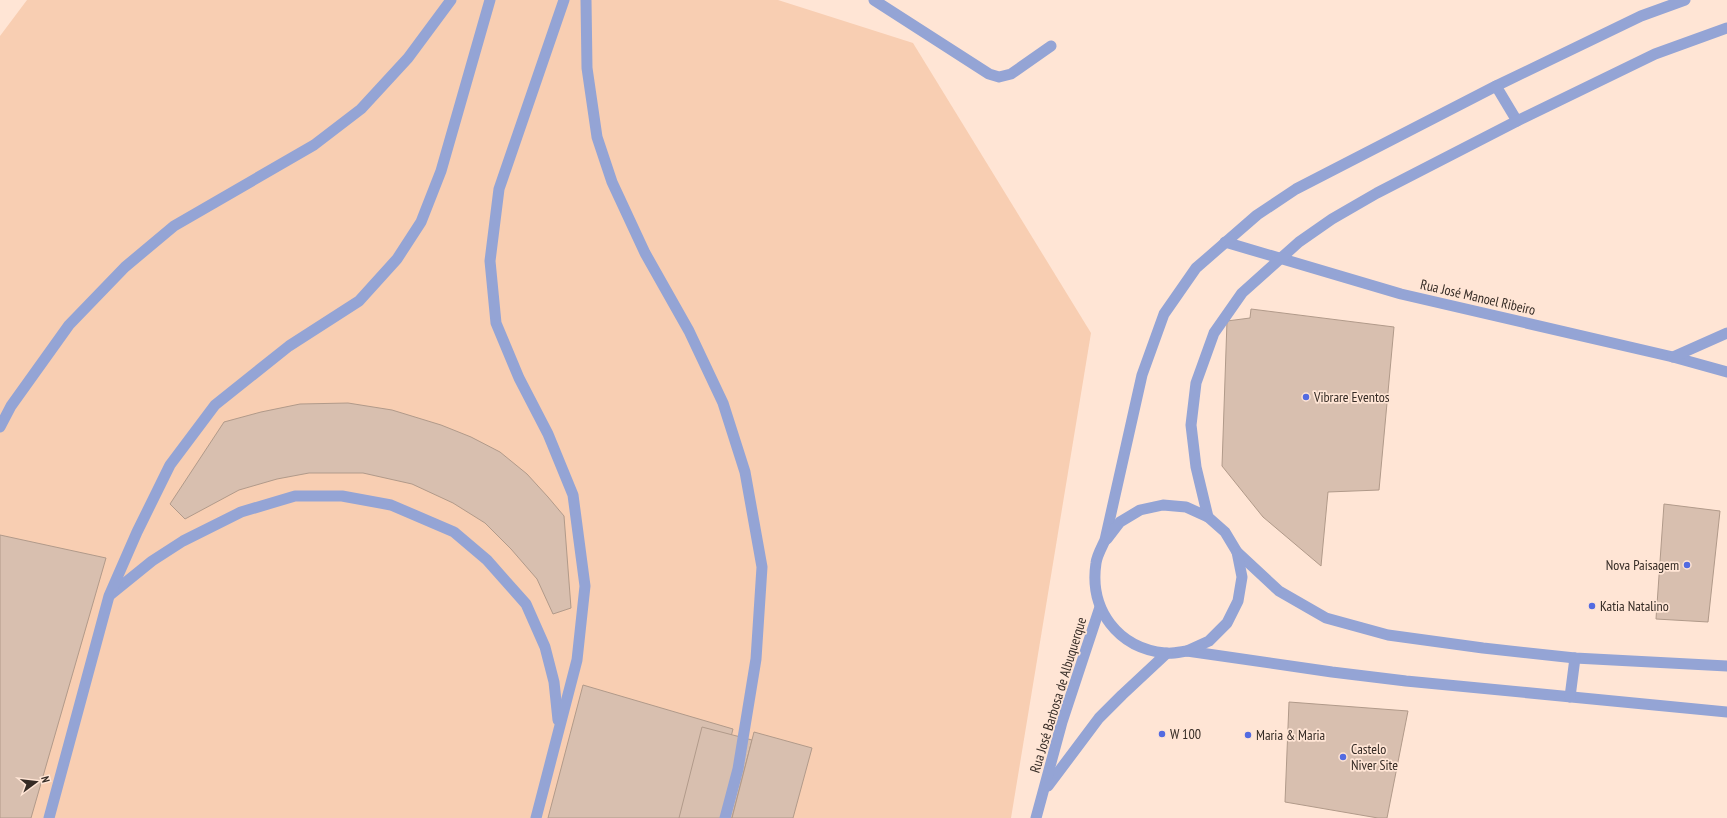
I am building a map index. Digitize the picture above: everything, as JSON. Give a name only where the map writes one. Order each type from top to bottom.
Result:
[{"type":"street","points":[[0,427],[11,406],[69,325],[125,267],[174,226],[314,145],[361,109],[408,58],[451,0]]},
{"type":"street","points":[[49,818],[110,596],[137,532],[170,465],[215,404],[289,346],[359,301],[397,259],[421,222],[441,171],[490,0]]},
{"type":"street","points":[[536,818],[558,729],[578,660],[584,586],[572,495],[548,434],[519,378],[496,323],[490,260],[499,189],[564,0]]},
{"type":"street","points":[[586,0],[587,68],[597,137],[612,182],[645,253],[689,331],[723,403],[745,472],[762,567],[756,659],[738,769],[725,818]]},
{"type":"street","points":[[874,0],[989,74],[999,77],[1011,74],[1051,46]]},
{"type":"street","points":[[1685,0],[1641,16],[1496,86],[1296,189],[1257,215],[1196,268],[1164,314],[1142,375],[1105,540],[1096,561],[1094,584],[1100,607],[1112,626],[1129,642],[1147,650],[1167,653],[1187,651],[1332,672],[1727,712]]},
{"type":"street","points":[[1208,517],[1196,467],[1191,425],[1196,383],[1214,333],[1242,293],[1299,242],[1332,219],[1377,193],[1517,121],[1655,54],[1727,28]]},
{"type":"street","points":[[1496,86],[1517,121]]},
{"type":"street","name":"Rua José Manoel Ribeiro","points":[[1225,242],[1401,294],[1673,357],[1727,372]]},
{"type":"street","points":[[1673,357],[1727,333]]},
{"type":"street","points":[[110,596],[152,561],[183,541],[241,512],[295,496],[342,496],[391,505],[454,532],[487,560],[526,604],[545,647],[554,682],[558,729]]},
{"type":"street","points":[[1105,540],[1120,522],[1140,510],[1163,505],[1186,507],[1208,517],[1225,532],[1237,552],[1279,591],[1326,618],[1388,635],[1483,648],[1575,658],[1727,666]]},
{"type":"street","points":[[1187,651],[1209,640],[1227,624],[1238,601],[1242,576],[1237,552]]},
{"type":"street","name":"Rua José Barbosa de Albuquerque","points":[[1036,818],[1062,722],[1100,607]]},
{"type":"street","name":"Rua José Barbosa de Albuquerque","points":[[1044,792],[1099,718],[1167,653]]},
{"type":"street","points":[[1570,697],[1575,658]]},
{"type":"shaded area","points":[[27,0],[778,0],[913,43],[1091,333],[1011,818],[0,818],[0,36]]},
{"type":"building","name":"Vibrare Eventos","points":[[1251,309],[1394,327],[1379,490],[1328,492],[1321,566],[1263,517],[1222,466],[1227,321],[1250,318]]},
{"type":"building","points":[[348,403],[392,410],[441,425],[471,437],[500,452],[527,474],[564,516],[571,608],[553,614],[537,579],[511,549],[485,523],[453,503],[412,484],[363,473],[309,473],[277,479],[239,490],[185,519],[170,504],[224,422],[261,412],[300,404]]},
{"type":"building","name":"Nova Paisagem","points":[[1664,504],[1720,511],[1708,622],[1656,619]]},
{"type":"building","points":[[0,535],[106,558],[31,818],[0,818]]},
{"type":"building","points":[[583,685],[733,729],[710,818],[548,818]]},
{"type":"building","name":"Castelo Niver Site","points":[[1289,702],[1408,711],[1387,818],[1378,818],[1285,802]]},
{"type":"building","points":[[702,727],[752,740],[732,818],[679,818]]},
{"type":"building","points":[[754,732],[812,748],[793,818],[732,818]]},
{"type":"place","name":"Vibrare Eventos","points":[[1306,397]]},
{"type":"place","name":"Nova Paisagem","points":[[1687,565]]},
{"type":"place","name":"Katia Natalino","points":[[1592,606]]},
{"type":"place","name":"W 100","points":[[1162,734]]},
{"type":"place","name":"Maria & Maria","points":[[1248,735]]},
{"type":"place","name":"Castelo Niver Site","points":[[1343,757]]}]
